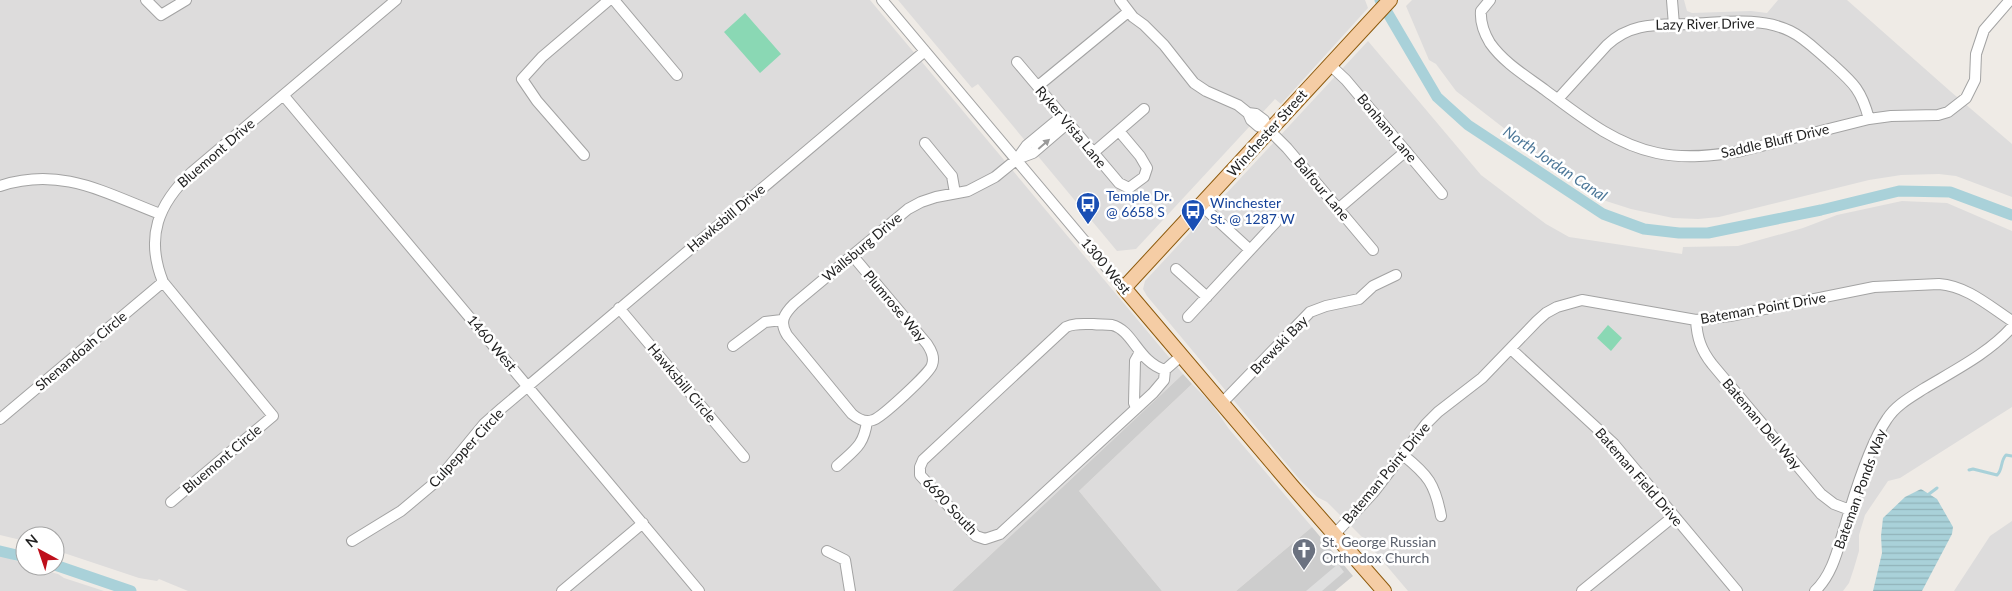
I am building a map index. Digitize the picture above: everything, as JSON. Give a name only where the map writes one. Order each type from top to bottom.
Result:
[{"type":"main road","name":"Winchester Street","points":[[1124,288],[1390,0]]},
{"type":"main road","name":"1300 West","points":[[1124,288],[1384,591]]},
{"type":"street","points":[[146,0],[161,15],[186,0]]},
{"type":"street","name":"Bluemont Drive","points":[[273,416],[163,282],[155,256],[156,230],[160,214],[179,184],[396,0]]},
{"type":"street","points":[[584,155],[537,101],[522,80],[542,57],[609,0]]},
{"type":"street","points":[[614,0],[677,76]]},
{"type":"street","name":"1300 West","points":[[882,0],[1124,288]]},
{"type":"street","name":"Balfour Lane","points":[[1120,0],[1128,12],[1155,34],[1194,83],[1206,91],[1238,105],[1248,113],[1251,120],[1258,126],[1269,130],[1287,148],[1373,250]]},
{"type":"street","name":"Saddle Bluff Drive","points":[[1490,0],[1481,11],[1483,29],[1496,50],[1514,67],[1612,137],[1651,152],[1680,157],[1721,155],[1741,151],[1869,119],[1891,116],[1938,115],[1948,112],[1966,98],[1975,80],[1976,54],[1984,30],[2010,0]]},
{"type":"street","points":[[1672,0],[1674,24]]},
{"type":"street","points":[[1038,86],[1128,12]]},
{"type":"street","name":"Lazy River Drive","points":[[1558,99],[1607,45],[1623,32],[1640,26],[1760,22],[1790,31],[1805,41],[1856,86],[1862,97],[1869,119]]},
{"type":"street","name":"Hawksbill Drive","points":[[528,386],[926,51]]},
{"type":"street","name":"Ryker Vista Lane","points":[[1017,62],[1118,183],[1125,187],[1132,187],[1147,174],[1148,168],[1119,131]]},
{"type":"street","name":"Bonham Lane","points":[[1329,64],[1346,80],[1442,194]]},
{"type":"street","name":"1460 West","points":[[284,96],[699,591]]},
{"type":"street","points":[[1093,152],[1144,109]]},
{"type":"street","name":"Wallsburg Drive","points":[[782,320],[784,314],[794,304],[908,209],[921,202],[980,186],[995,177],[1017,159],[1027,146],[1065,120]]},
{"type":"street","points":[[925,143],[950,172],[955,193]]},
{"type":"street","points":[[1338,209],[1406,152]]},
{"type":"street","points":[[0,186],[38,178],[63,179],[80,183],[160,214]]},
{"type":"street","points":[[1201,206],[1250,250]]},
{"type":"street","points":[[1188,317],[1276,222]]},
{"type":"street","name":"Plumrose Way","points":[[852,255],[927,344],[933,358],[930,370],[913,387],[880,417],[867,421]]},
{"type":"street","points":[[1176,269],[1207,297]]},
{"type":"street","name":"Brewski Bay","points":[[1222,403],[1310,312],[1326,306],[1359,299],[1373,286],[1396,275]]},
{"type":"street","name":"Shenandoah Circle","points":[[0,419],[163,282]]},
{"type":"street","name":"Bateman Point Drive","points":[[1334,535],[1373,493],[1420,432],[1438,412],[1482,378],[1546,313],[1558,307],[1582,300],[1696,320],[1730,316],[1874,287],[1926,283],[1948,285],[1965,290],[2012,321]]},
{"type":"street","name":"Hawksbill Circle","points":[[619,308],[744,457]]},
{"type":"street","points":[[734,346],[765,322],[782,320],[787,335],[852,414],[861,420],[867,421],[866,435],[862,442],[837,466]]},
{"type":"street","name":"Bateman Dell Way","points":[[1696,320],[1698,338],[1712,364],[1821,494],[1834,504],[1850,510]]},
{"type":"street","name":"6690 South","points":[[1165,370],[1155,367],[1122,330],[1113,325],[1077,324],[1066,327],[923,460],[920,467],[920,475],[976,536],[985,539],[1000,534],[1136,408],[1164,380],[1165,370],[1181,356]]},
{"type":"street","name":"Bateman Ponds Way","points":[[1815,591],[1826,577],[1834,561],[1876,438],[1887,418],[1894,409],[1914,394],[1999,341],[2012,327]]},
{"type":"street","name":"Bateman Field Drive","points":[[1511,349],[1614,444],[1737,591]]},
{"type":"street","points":[[1136,408],[1134,403],[1134,361],[1140,352]]},
{"type":"street","name":"Culpepper Circle","points":[[352,541],[401,511],[438,480],[484,424],[528,386]]},
{"type":"street","name":"Bluemont Circle","points":[[171,502],[273,416]]},
{"type":"street","points":[[1403,455],[1419,468],[1433,486],[1437,495],[1440,516]]},
{"type":"street","points":[[1582,591],[1674,516]]},
{"type":"street","points":[[562,591],[643,523]]},
{"type":"street","points":[[827,551],[845,560],[850,591]]},
{"type":"shaded area","points":[[0,0],[870,0],[1183,374],[952,591],[188,591],[159,579],[157,581],[139,578],[65,553],[65,526],[15,526],[15,539],[0,535]]},
{"type":"shaded area","points":[[898,0],[1365,0],[1368,8],[1281,104],[1275,99],[1136,249],[1117,251],[978,84],[972,88]]},
{"type":"shaded area","points":[[1412,0],[1684,0],[1687,11],[1692,13],[1751,11],[1767,13],[1778,0],[1847,0],[2012,144],[2012,197],[1956,176],[1939,174],[1901,175],[1869,180],[1719,217],[1698,219],[1673,218],[1631,209],[1606,201],[1589,192],[1554,167],[1456,91],[1436,64],[1429,60],[1406,6]]},
{"type":"shaded area","points":[[1368,41],[1481,175],[1546,224],[1569,237],[1682,254],[1683,247],[1738,246],[1803,228],[1837,215],[1902,201],[1947,203],[2012,231],[2012,407],[1900,478],[1888,481],[1865,515],[1859,535],[1859,551],[1849,583],[1843,591],[1408,591],[1364,539],[1327,502],[1317,497],[1300,480],[1143,289],[1145,281]]},
{"type":"shaded area","points":[[1183,374],[1192,384],[1079,491],[1162,591],[952,591]]},
{"type":"shaded area","points":[[1192,384],[1211,403],[1229,429],[1312,527],[1236,591],[1162,591],[1079,491]]},
{"type":"shaded area","points":[[2012,521],[2012,591],[1954,591],[1990,536]]},
{"type":"shaded area","points":[[1312,527],[1353,576],[1335,591],[1236,591]]},
{"type":"shaded area","points":[[0,555],[15,560],[15,576],[61,576],[104,591],[0,591]]},
{"type":"shaded area","points":[[1338,564],[1344,572],[1322,591],[1306,591]]},
{"type":"green space","points":[[745,13],[781,54],[760,73],[724,32]]},
{"type":"green space","points":[[1608,325],[1622,338],[1611,351],[1597,338]]},
{"type":"water","points":[[1921,489],[1937,499],[1953,527],[1952,534],[1922,591],[1873,591],[1882,553],[1883,518],[1905,497]]},
{"type":"waterway","name":"North Jordan Canal","points":[[1380,0],[1437,97],[1468,125],[1603,214],[1644,229],[1679,233],[1708,233],[1821,210],[1899,191],[1950,192],[2012,215]]},
{"type":"waterway","points":[[1969,470],[1973,469],[1997,475],[2006,455],[2012,456]]},
{"type":"waterway","points":[[1929,494],[1937,488]]},
{"type":"waterway","points":[[0,551],[15,555]]},
{"type":"waterway","points":[[65,568],[131,591]]},
{"type":"place","name":"Temple Dr. @ 6658 S","points":[[1088,225]]},
{"type":"place","name":"Winchester St. @ 1287 W","points":[[1193,232]]},
{"type":"place","name":"St. George Russian Orthodox Church","points":[[1304,571]]}]
